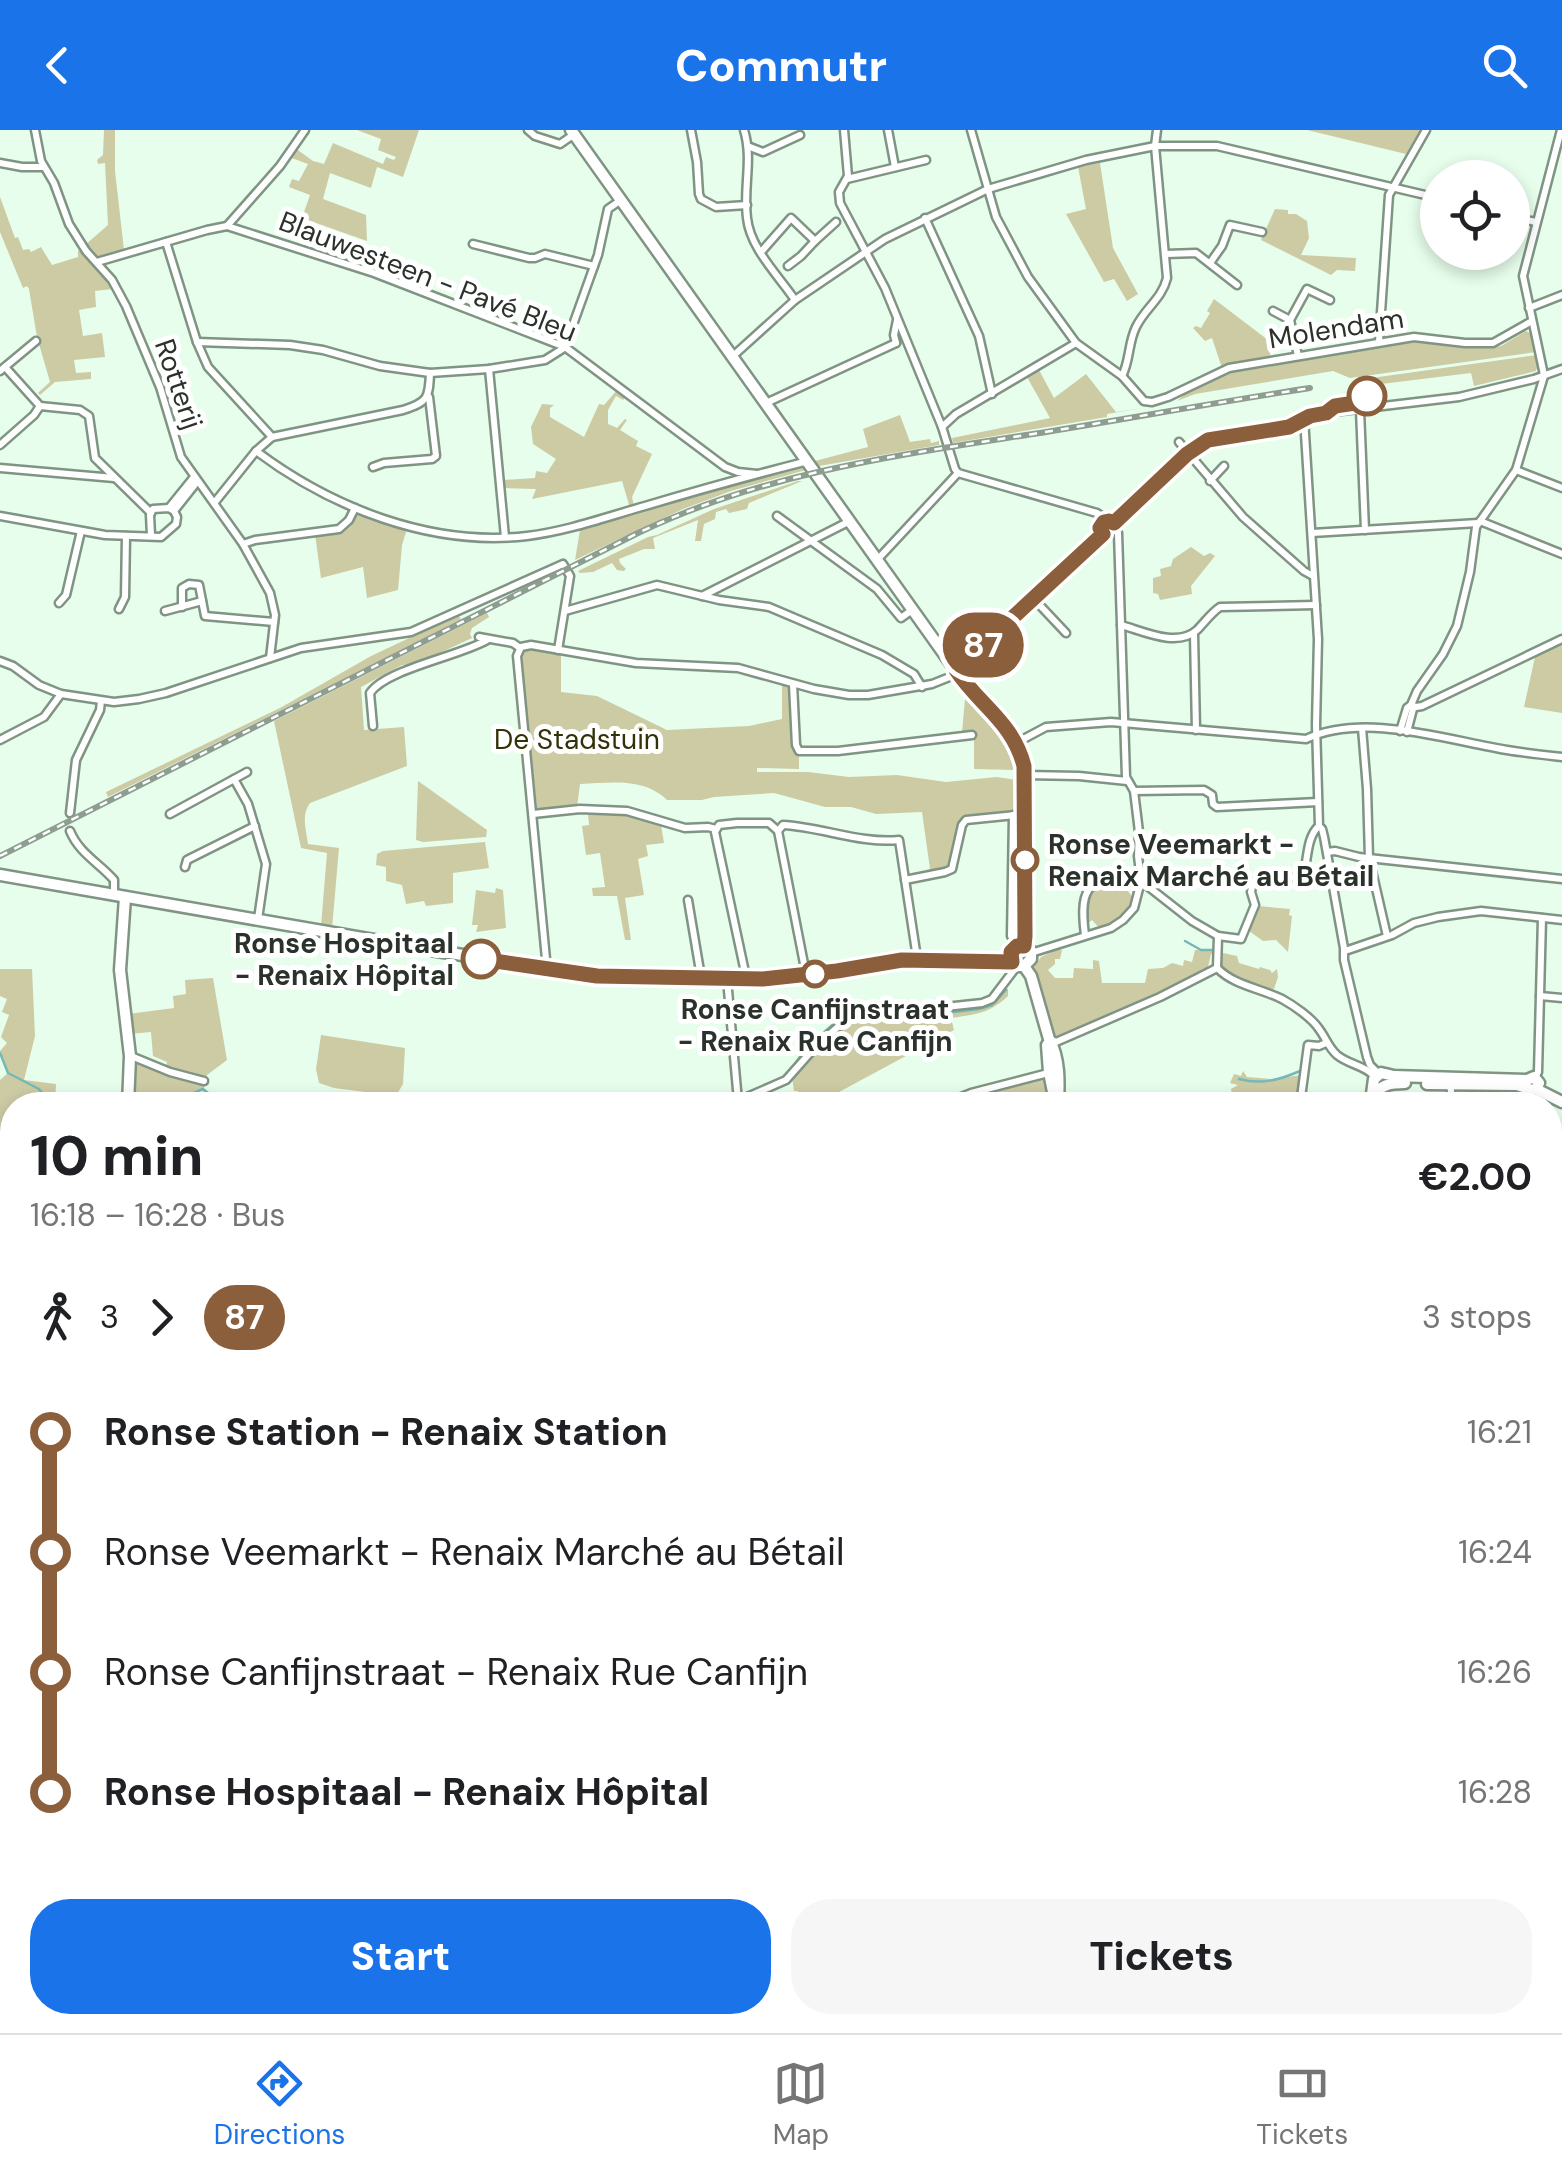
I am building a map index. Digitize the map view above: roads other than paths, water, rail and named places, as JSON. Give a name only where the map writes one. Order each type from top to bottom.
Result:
[{"type":"main road","points":[[0,875],[608,977],[769,979],[917,959],[1018,964],[1031,959],[1024,948],[1021,819],[1025,775],[1016,742],[956,670],[572,132]]},
{"type":"main road","points":[[120,896],[120,981],[130,1056],[129,1092]]},
{"type":"main road","points":[[1024,948],[1011,952],[1030,976],[1049,1039],[1055,1092]]},
{"type":"main road","points":[[1376,1092],[1380,1080],[1531,1084],[1545,1092]]},
{"type":"street","name":"Rotterij","points":[[36,130],[43,167],[54,183],[69,224],[112,280],[126,306],[160,387],[181,457],[243,544],[270,594],[274,610],[270,658]]},
{"type":"street","points":[[97,262],[226,226],[268,180],[304,130]]},
{"type":"street","points":[[528,130],[560,144],[572,132]]},
{"type":"street","points":[[690,130],[701,199],[716,207],[746,204]]},
{"type":"street","points":[[744,130],[751,234],[795,300]]},
{"type":"street","points":[[844,130],[846,179],[839,192],[840,203],[897,316],[958,473],[1097,513],[1117,544],[1127,781],[1134,791],[1142,880],[1138,900],[1128,916],[1111,928],[1024,948]]},
{"type":"street","points":[[888,130],[894,167]]},
{"type":"street","points":[[972,130],[1002,232],[1022,268],[1076,343],[1122,376],[1135,328],[1164,291],[1167,278],[1155,146],[1157,130]]},
{"type":"street","points":[[1379,342],[1388,198],[1426,130]]},
{"type":"street","points":[[1403,732],[1407,708],[1458,623],[1479,522],[1516,470],[1544,375],[1523,276],[1561,130]]},
{"type":"street","points":[[748,164],[762,152],[800,135]]},
{"type":"street","points":[[732,357],[795,300],[924,218],[988,190],[1086,160],[1155,146],[1217,146],[1420,194]]},
{"type":"street","points":[[748,147],[762,152]]},
{"type":"street","points":[[846,179],[926,160]]},
{"type":"street","points":[[0,163],[43,167]]},
{"type":"street","points":[[197,342],[290,344],[430,373],[545,360],[565,347],[594,266],[608,210],[621,200]]},
{"type":"street","points":[[762,252],[790,218],[815,241]]},
{"type":"street","points":[[924,218],[979,336],[992,394]]},
{"type":"street","points":[[1530,221],[1536,222]]},
{"type":"street","points":[[788,266],[836,222]]},
{"type":"street","points":[[1210,263],[1230,225],[1262,232]]},
{"type":"street","name":"Blauwesteen - Pavé Bleu","points":[[226,226],[374,274],[565,347],[725,467],[757,474]]},
{"type":"street","points":[[166,242],[208,367],[272,437]]},
{"type":"street","points":[[473,244],[529,258],[545,254],[594,266]]},
{"type":"street","points":[[1166,254],[1191,252],[1237,285]]},
{"type":"street","points":[[1298,284],[1330,300]]},
{"type":"street","points":[[1298,356],[1290,320],[1307,289]]},
{"type":"street","points":[[1529,308],[1562,294]]},
{"type":"street","points":[[1273,311],[1290,320]]},
{"type":"street","points":[[897,316],[896,343],[913,355]]},
{"type":"street","name":"Molendam","points":[[1122,376],[1148,402],[1168,397],[1229,368],[1424,337],[1494,342],[1533,324]]},
{"type":"street","points":[[36,342],[2,369],[40,406],[80,410],[89,416],[93,454],[152,512],[151,535]]},
{"type":"street","points":[[766,403],[896,343]]},
{"type":"street","points":[[942,427],[956,414],[1076,343]]},
{"type":"street","points":[[489,369],[504,537]]},
{"type":"street","points":[[373,726],[370,694],[375,686],[483,638],[636,663],[726,666],[849,695],[945,680],[1193,445],[1286,428],[1316,414],[1459,397],[1562,369]]},
{"type":"street","points":[[373,466],[436,456],[430,373]]},
{"type":"street","points":[[215,502],[272,437],[403,410],[421,404],[429,393]]},
{"type":"street","points":[[0,445],[40,406]]},
{"type":"street","points":[[1360,410],[1365,530]]},
{"type":"street","points":[[1304,418],[1318,654],[1319,826],[1323,830],[1344,960],[1370,1065],[1380,1080]]},
{"type":"street","points":[[1179,442],[1242,517],[1304,572],[1314,572]]},
{"type":"street","points":[[256,451],[294,478],[382,518],[436,532],[504,537],[574,528],[808,461]]},
{"type":"street","points":[[1210,481],[1224,466]]},
{"type":"street","points":[[0,468],[115,478]]},
{"type":"street","points":[[1516,470],[1562,488]]},
{"type":"street","points":[[878,559],[958,473]]},
{"type":"street","points":[[172,509],[196,479]]},
{"type":"street","points":[[243,544],[339,529],[354,508]]},
{"type":"street","points":[[152,512],[172,509]]},
{"type":"street","points":[[0,516],[81,531],[161,536],[174,528],[177,517],[172,509]]},
{"type":"street","points":[[777,516],[876,589],[901,618],[913,609]]},
{"type":"street","points":[[700,597],[850,521]]},
{"type":"street","points":[[1312,533],[1479,522],[1562,554]]},
{"type":"street","points":[[59,603],[66,595],[81,531]]},
{"type":"street","points":[[119,608],[125,597],[126,536]]},
{"type":"street","points":[[1,660],[62,694],[118,702],[152,696],[309,646],[408,633],[564,564],[569,571],[558,650]]},
{"type":"street","points":[[182,607],[184,586],[199,585],[205,616],[274,622]]},
{"type":"street","points":[[565,611],[657,586],[770,607],[882,655],[914,674],[922,686]]},
{"type":"street","points":[[1033,598],[1066,633]]},
{"type":"street","points":[[165,611],[202,601]]},
{"type":"street","points":[[1196,730],[1194,634],[1216,608],[1316,604]]},
{"type":"street","points":[[1120,626],[1158,637],[1194,634]]},
{"type":"street","points":[[1412,702],[1428,702],[1562,639]]},
{"type":"street","points":[[523,646],[517,658],[545,969]]},
{"type":"street","points":[[793,684],[799,751],[838,751],[972,734]]},
{"type":"street","points":[[0,740],[44,716],[62,694]]},
{"type":"street","points":[[70,813],[76,760],[101,701]]},
{"type":"street","points":[[1016,742],[1037,730],[1060,724],[1124,722],[1298,738],[1362,728],[1562,757]]},
{"type":"street","points":[[1362,728],[1369,858],[1386,936]]},
{"type":"street","points":[[170,814],[246,772]]},
{"type":"street","points":[[1025,775],[1127,781]]},
{"type":"street","points":[[234,779],[248,804],[266,864],[258,920]]},
{"type":"street","points":[[1134,791],[1210,793],[1213,805],[1218,807],[1318,802]]},
{"type":"street","points":[[532,814],[627,810],[685,828],[708,826],[716,831]]},
{"type":"street","points":[[906,880],[950,870],[966,820],[1021,819]]},
{"type":"street","points":[[746,978],[716,831],[719,825],[762,822],[778,830],[806,975]]},
{"type":"street","points":[[778,830],[783,825],[802,826],[883,842],[900,840],[917,959]]},
{"type":"street","points":[[184,867],[187,860],[255,826]]},
{"type":"street","points":[[1085,936],[1082,906],[1086,893],[1100,880],[1110,878],[1142,880],[1192,921],[1218,936],[1242,938],[1255,905],[1250,892],[1253,882],[1260,878],[1302,878],[1312,836],[1319,826]]},
{"type":"street","points":[[70,831],[78,846],[114,880],[120,896]]},
{"type":"street","points":[[1326,853],[1333,850],[1353,856],[1562,880]]},
{"type":"street","points":[[688,900],[701,979]]},
{"type":"street","points":[[1345,951],[1438,917],[1481,911],[1562,920]]},
{"type":"street","points":[[1531,1084],[1538,1072],[1542,918]]},
{"type":"street","points":[[1216,968],[1218,936]]},
{"type":"street","points":[[753,1092],[790,1077],[817,1045],[854,1013],[982,1003],[992,998],[1018,964]]},
{"type":"street","points":[[1216,968],[1241,984],[1285,1000],[1314,1022],[1326,1043],[1343,1060],[1368,1070],[1380,1080]]},
{"type":"street","points":[[1049,1039],[1056,1042],[1216,968]]},
{"type":"street","points":[[727,978],[737,1092]]},
{"type":"street","points":[[1540,996],[1562,998]]},
{"type":"street","points":[[1302,1092],[1308,1045],[1326,1043]]},
{"type":"street","points":[[130,1056],[204,1081]]},
{"type":"street","points":[[975,1092],[1053,1073]]},
{"type":"street","points":[[1449,1081],[1451,1092]]},
{"type":"waterway","points":[[1185,941],[1201,950],[1215,950]]},
{"type":"waterway","points":[[859,1018],[979,1009],[992,1005],[1006,990]]},
{"type":"waterway","points":[[793,1067],[806,1048],[838,1020]]},
{"type":"waterway","points":[[0,1053],[8,1073],[41,1092]]},
{"type":"waterway","points":[[1239,1079],[1270,1081],[1300,1071]]},
{"type":"waterway","points":[[748,1092],[766,1085]]},
{"type":"waterway","points":[[196,1092],[207,1092]]},
{"type":"railway","points":[[0,856],[685,512],[782,481],[882,459],[1310,388]]},
{"type":"place","name":"Ronse Veemarkt - Renaix Marché au Bétail","points":[[1025,860]]},
{"type":"place","name":"Ronse Hospitaal - Renaix Hôpital","points":[[481,959]]},
{"type":"place","name":"Ronse Canfijnstraat - Renaix Rue Canfijn","points":[[815,974]]},
{"type":"park label","name":"De Stadstuin","points":[[577,739]]}]
